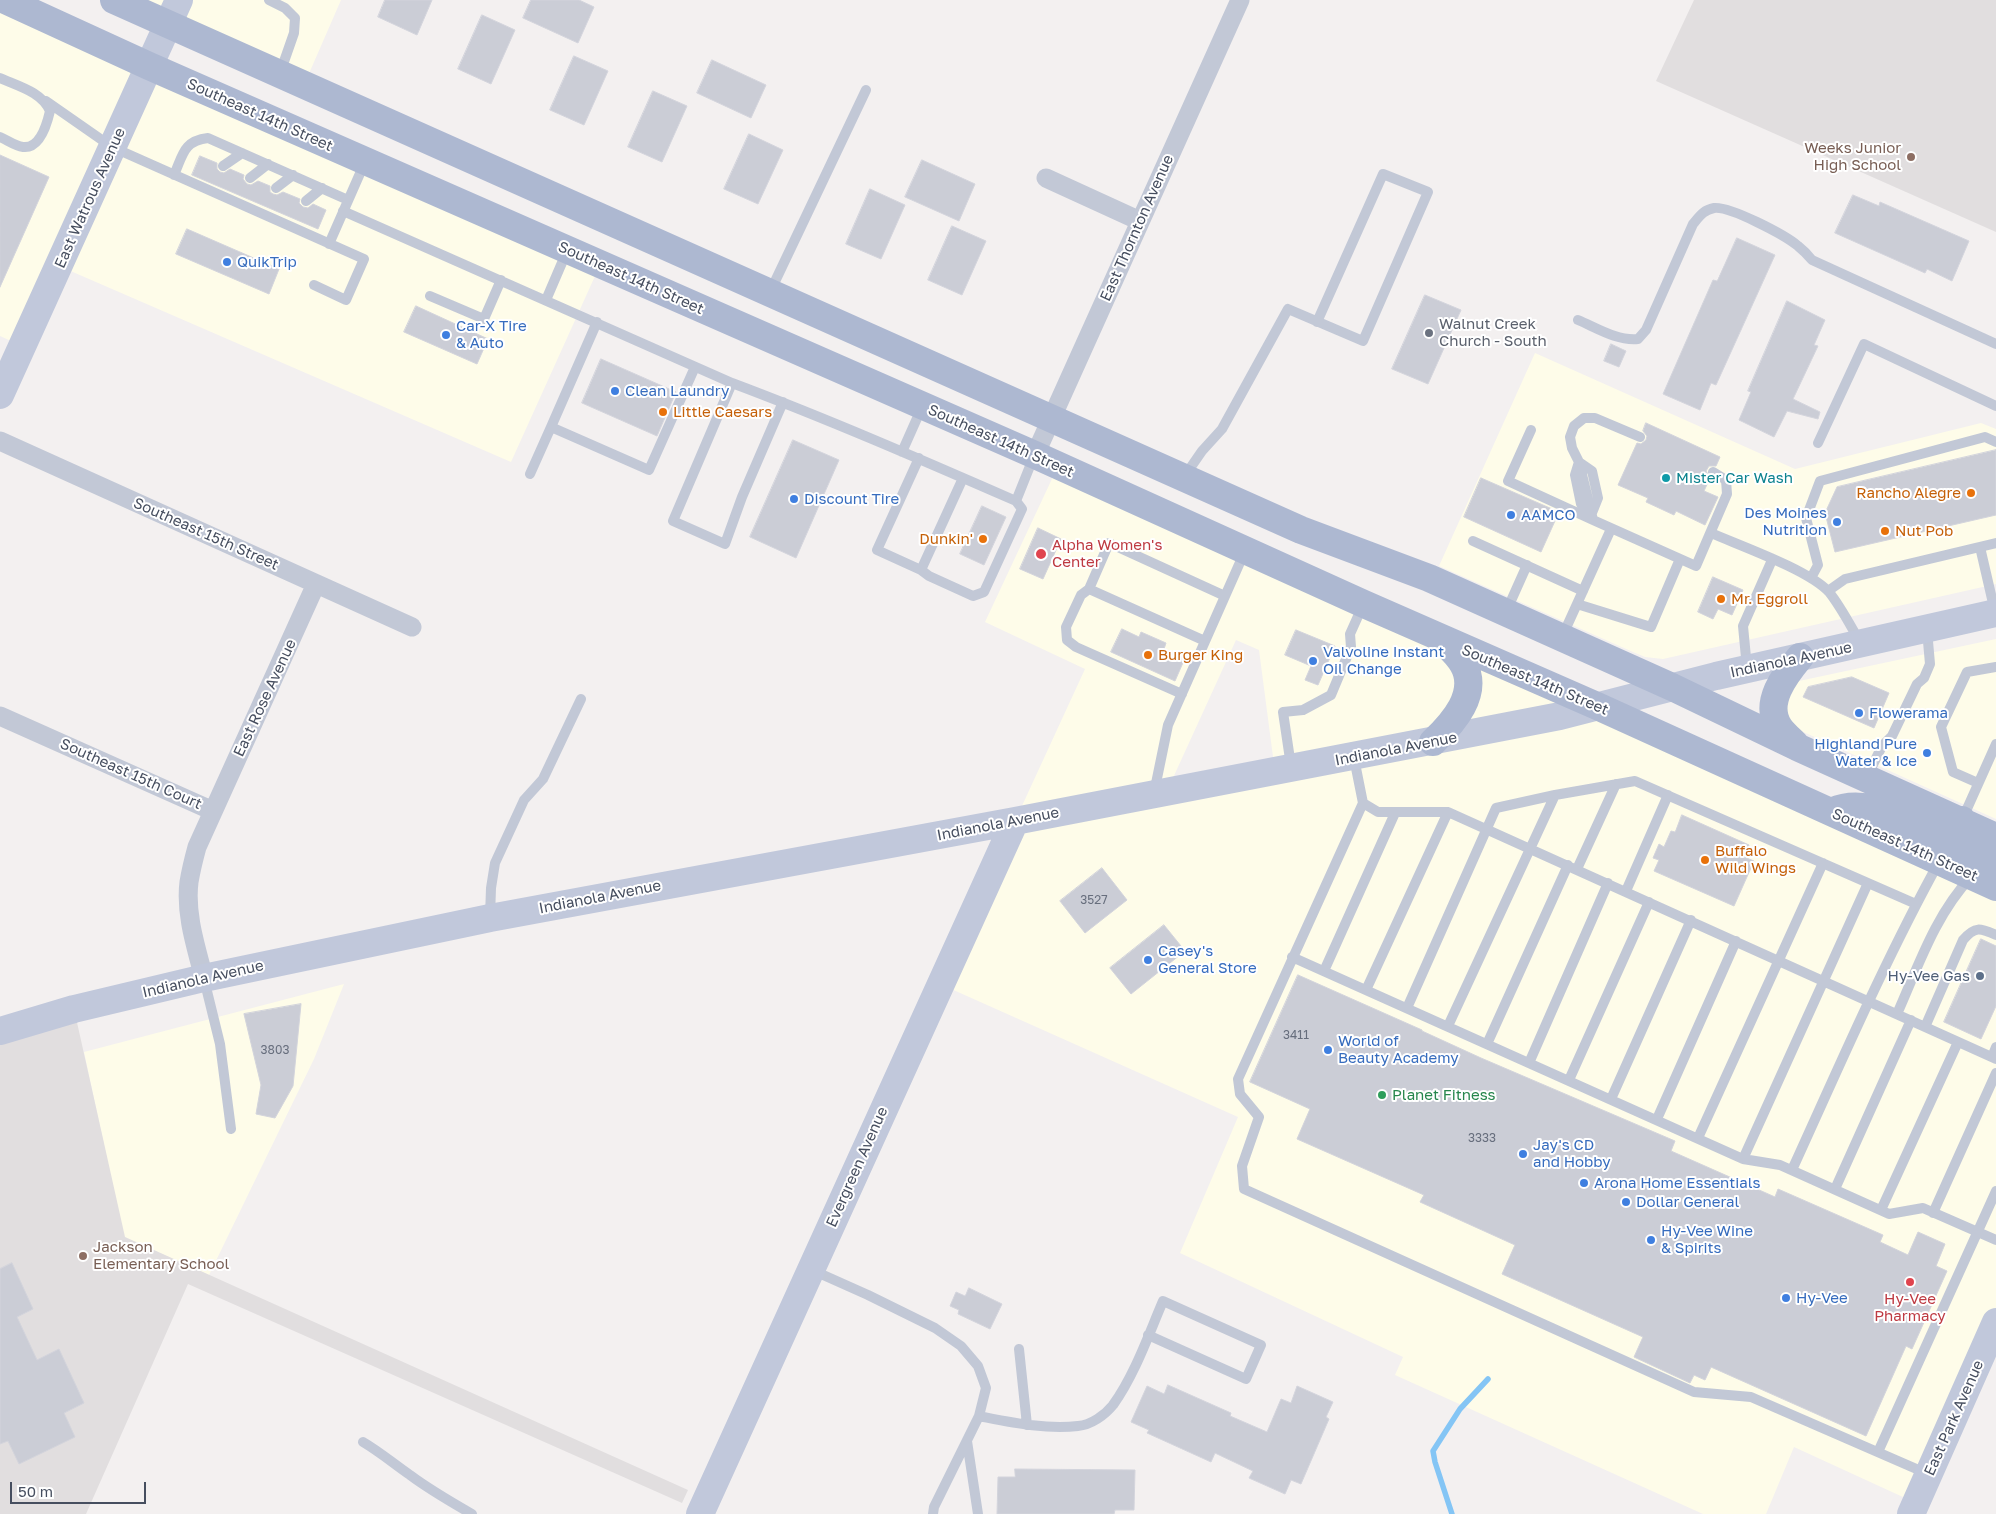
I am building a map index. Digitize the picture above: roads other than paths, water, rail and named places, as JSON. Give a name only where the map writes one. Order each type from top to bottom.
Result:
[{"type":"main road","name":"Southeast 14th Street","points":[[5,0],[149,66],[1035,455],[1442,640],[1597,706],[1984,881]]},
{"type":"main road","points":[[114,0],[174,12],[280,74],[1301,530],[1429,578],[1506,612],[1996,837]]},
{"type":"main road","name":"East Watrous Avenue","points":[[0,395],[174,12]]},
{"type":"main road","points":[[568,250],[575,235],[586,229],[616,239],[674,266],[707,276],[734,277]]},
{"type":"main road","name":"Indianola Avenue","points":[[0,1031],[74,1009],[204,978],[490,918],[1292,769],[1560,716],[1748,669],[1862,645],[1996,613]]},
{"type":"main road","points":[[1433,742],[1449,727],[1457,716],[1468,690],[1468,677],[1464,665],[1456,653],[1442,640]]},
{"type":"main road","points":[[1797,747],[1778,726],[1774,715],[1774,702],[1783,678],[1800,657]]},
{"type":"main road","points":[[1832,812],[1841,807],[1855,805],[1873,808],[1935,834],[1945,836],[1953,834],[1962,820]]},
{"type":"main road","name":"Evergreen Avenue","points":[[700,1514],[1015,821]]},
{"type":"main road","points":[[1940,860],[1971,850],[1996,858]]},
{"type":"main road","name":"East Park Avenue","points":[[1911,1514],[1996,1322]]},
{"type":"street","name":"East Thornton Avenue","points":[[1035,455],[1240,0]]},
{"type":"street","points":[[1046,178],[1140,221]]},
{"type":"street","name":"Southeast 15th Street","points":[[0,442],[412,627]]},
{"type":"street","name":"East Rose Avenue","points":[[213,811],[316,584]]},
{"type":"street","name":"Southeast 15th Court","points":[[0,716],[213,811],[197,847],[189,881],[188,898],[192,932],[204,978]]},
{"type":"lane","points":[[269,0],[285,8],[295,18],[294,33],[280,74]]},
{"type":"lane","points":[[0,78],[33,92],[112,148],[174,175],[201,183],[227,194],[364,259],[346,300],[314,285]]},
{"type":"lane","points":[[770,293],[866,90]]},
{"type":"lane","points":[[0,137],[22,147],[31,145],[42,134],[48,121],[50,111],[46,101]]},
{"type":"lane","points":[[174,175],[188,145],[198,139],[208,138],[348,200]]},
{"type":"lane","points":[[223,166],[242,153]]},
{"type":"lane","points":[[329,244],[365,161]]},
{"type":"lane","points":[[250,178],[268,164]]},
{"type":"lane","points":[[1184,478],[1202,451],[1222,429],[1288,310],[1363,342],[1428,192],[1384,174],[1317,322]]},
{"type":"lane","points":[[276,188],[293,176]]},
{"type":"lane","points":[[306,201],[322,188]]},
{"type":"lane","points":[[1578,320],[1628,340],[1638,339],[1646,330],[1693,224],[1703,212],[1714,208],[1728,210],[1782,234],[1800,247],[1812,260],[1996,344]]},
{"type":"lane","points":[[343,211],[597,322],[732,384],[783,402],[919,458],[1016,501],[1022,508],[984,592],[973,596],[877,550],[919,458]]},
{"type":"lane","points":[[546,300],[568,250]]},
{"type":"lane","points":[[430,296],[484,319],[501,280]]},
{"type":"lane","points":[[530,474],[597,322]]},
{"type":"lane","points":[[1818,443],[1864,344],[1996,406]]},
{"type":"lane","points":[[550,427],[649,470],[695,367]]},
{"type":"lane","points":[[732,384],[673,521],[725,544],[742,497],[783,402]]},
{"type":"lane","points":[[902,452],[922,406]]},
{"type":"lane","points":[[1592,517],[1580,462],[1572,448],[1570,437],[1574,426],[1584,418],[1595,418],[1640,437]]},
{"type":"lane","points":[[1531,430],[1508,481],[1592,517],[1611,528],[1696,566],[1728,494],[1726,480],[1713,472]]},
{"type":"lane","points":[[1811,578],[1818,565],[1806,518],[1820,481],[1985,437],[1996,442]]},
{"type":"lane","points":[[1016,501],[1035,455]]},
{"type":"lane","points":[[922,570],[963,478]]},
{"type":"lane","points":[[1562,638],[1611,528]]},
{"type":"lane","points":[[1711,533],[1811,578],[1828,591],[1862,645]]},
{"type":"lane","points":[[1473,541],[1583,590]]},
{"type":"lane","points":[[1182,694],[1076,647],[1067,640],[1066,628],[1081,595],[1089,589],[1109,543],[1225,596]]},
{"type":"lane","points":[[1828,591],[1845,579],[1996,543]]},
{"type":"lane","points":[[1980,547],[1996,613]]},
{"type":"lane","points":[[1154,794],[1168,725],[1245,551]]},
{"type":"lane","points":[[1577,604],[1651,627],[1680,559]]},
{"type":"lane","points":[[1748,669],[1743,626],[1772,560]]},
{"type":"lane","points":[[1506,612],[1527,566]]},
{"type":"lane","points":[[1089,589],[1205,641]]},
{"type":"lane","points":[[1292,769],[1282,712],[1303,710],[1330,695],[1351,647],[1350,634],[1364,604]]},
{"type":"lane","points":[[1867,778],[1882,746],[1892,736],[1917,684],[1924,678],[1930,664],[1927,629]]},
{"type":"lane","points":[[1978,783],[1953,772],[1942,727],[1967,672],[1996,667]]},
{"type":"lane","points":[[490,918],[491,888],[495,863],[524,800],[543,779],[581,699]]},
{"type":"lane","points":[[1962,820],[1996,744]]},
{"type":"lane","points":[[1354,757],[1363,803],[1238,1079],[1240,1094],[1259,1117],[1242,1166],[1244,1189],[1694,1392],[1751,1397],[1929,1475]]},
{"type":"lane","points":[[1407,1008],[1496,808],[1555,794],[1635,781],[1916,904]]},
{"type":"lane","points":[[1487,1044],[1573,867],[1616,784]]},
{"type":"lane","points":[[1448,1026],[1555,794]]},
{"type":"lane","points":[[1626,891],[1668,795]]},
{"type":"lane","points":[[1363,803],[1378,812],[1448,812],[1780,960],[1958,1042],[1995,1054]]},
{"type":"lane","points":[[1366,990],[1448,812]]},
{"type":"lane","points":[[1324,971],[1395,813]]},
{"type":"lane","points":[[1792,1170],[1916,904],[1940,860]]},
{"type":"lane","points":[[1698,1138],[1823,863]]},
{"type":"lane","points":[[1897,1014],[1944,911],[1957,892],[1984,881]]},
{"type":"lane","points":[[1530,1063],[1608,883]]},
{"type":"lane","points":[[1743,1159],[1868,883]]},
{"type":"lane","points":[[1569,1080],[1649,902]]},
{"type":"lane","points":[[1611,1099],[1691,920]]},
{"type":"lane","points":[[1925,1027],[1963,940],[1971,931],[1982,929],[1996,936]]},
{"type":"lane","points":[[1657,1119],[1736,941]]},
{"type":"lane","points":[[1292,957],[1743,1159],[1780,1165],[1890,1214],[1923,1208],[1996,1240]]},
{"type":"lane","points":[[204,978],[220,1044],[231,1129]]},
{"type":"lane","points":[[1835,1189],[1911,1020]]},
{"type":"lane","points":[[1881,1210],[1958,1042]]},
{"type":"lane","points":[[1933,1213],[1996,1073]]},
{"type":"lane","points":[[1878,1452],[1996,1191]]},
{"type":"lane","points":[[811,1270],[868,1295],[926,1324],[961,1346],[978,1366],[986,1388],[979,1416],[944,1485],[934,1507],[933,1514]]},
{"type":"lane","points":[[979,1416],[1027,1425],[1079,1426],[1098,1419],[1112,1406],[1134,1368],[1148,1335],[1163,1301],[1262,1345],[1246,1378],[1148,1335]]},
{"type":"lane","points":[[1019,1349],[1027,1425]]},
{"type":"lane","points":[[967,1441],[978,1514]]},
{"type":"lane","points":[[362,1442],[380,1452],[448,1501],[472,1514]]},
{"type":"waterway","points":[[1452,1514],[1433,1451],[1460,1409],[1488,1379]]},
{"type":"place","name":"Weeks Junior High School","points":[[1911,157]]},
{"type":"place","name":"QuikTrip","points":[[227,262]]},
{"type":"place","name":"Walnut Creek Church - South","points":[[1429,333]]},
{"type":"place","name":"Car-X Tire & Auto","points":[[446,335]]},
{"type":"place","name":"Clean Laundry","points":[[615,391]]},
{"type":"place","name":"Little Caesars","points":[[663,412]]},
{"type":"place","name":"Mister Car Wash","points":[[1666,478]]},
{"type":"place","name":"Rancho Alegre","points":[[1971,493]]},
{"type":"place","name":"Discount Tire","points":[[794,499]]},
{"type":"place","name":"AAMCO","points":[[1511,515]]},
{"type":"place","name":"Des Moines Nutrition","points":[[1837,522]]},
{"type":"place","name":"Nut Pob","points":[[1885,531]]},
{"type":"place","name":"Dunkin'","points":[[983,539]]},
{"type":"place","name":"Alpha Women's Center","points":[[1041,554]]},
{"type":"place","name":"Mr. Eggroll","points":[[1721,599]]},
{"type":"place","name":"Burger King","points":[[1148,655]]},
{"type":"place","name":"Valvoline Instant Oil Change","points":[[1313,661]]},
{"type":"place","name":"Flowerama","points":[[1859,713]]},
{"type":"place","name":"Highland Pure Water & Ice","points":[[1927,753]]},
{"type":"place","name":"Buffalo Wild Wings","points":[[1705,860]]},
{"type":"place","name":"Casey's General Store","points":[[1148,960]]},
{"type":"place","name":"Hy-Vee Gas","points":[[1980,976]]},
{"type":"place","name":"World of Beauty Academy","points":[[1328,1050]]},
{"type":"place","name":"Planet Fitness","points":[[1382,1095]]},
{"type":"place","name":"Jay's CD and Hobby","points":[[1523,1154]]},
{"type":"place","name":"Arona Home Essentials","points":[[1584,1183]]},
{"type":"place","name":"Dollar General","points":[[1626,1202]]},
{"type":"place","name":"Hy-Vee Wine & Spirits","points":[[1651,1240]]},
{"type":"place","name":"Jackson Elementary School","points":[[83,1256]]},
{"type":"place","name":"Hy-Vee Pharmacy","points":[[1910,1282]]},
{"type":"place","name":"Hy-Vee","points":[[1786,1298]]}]
